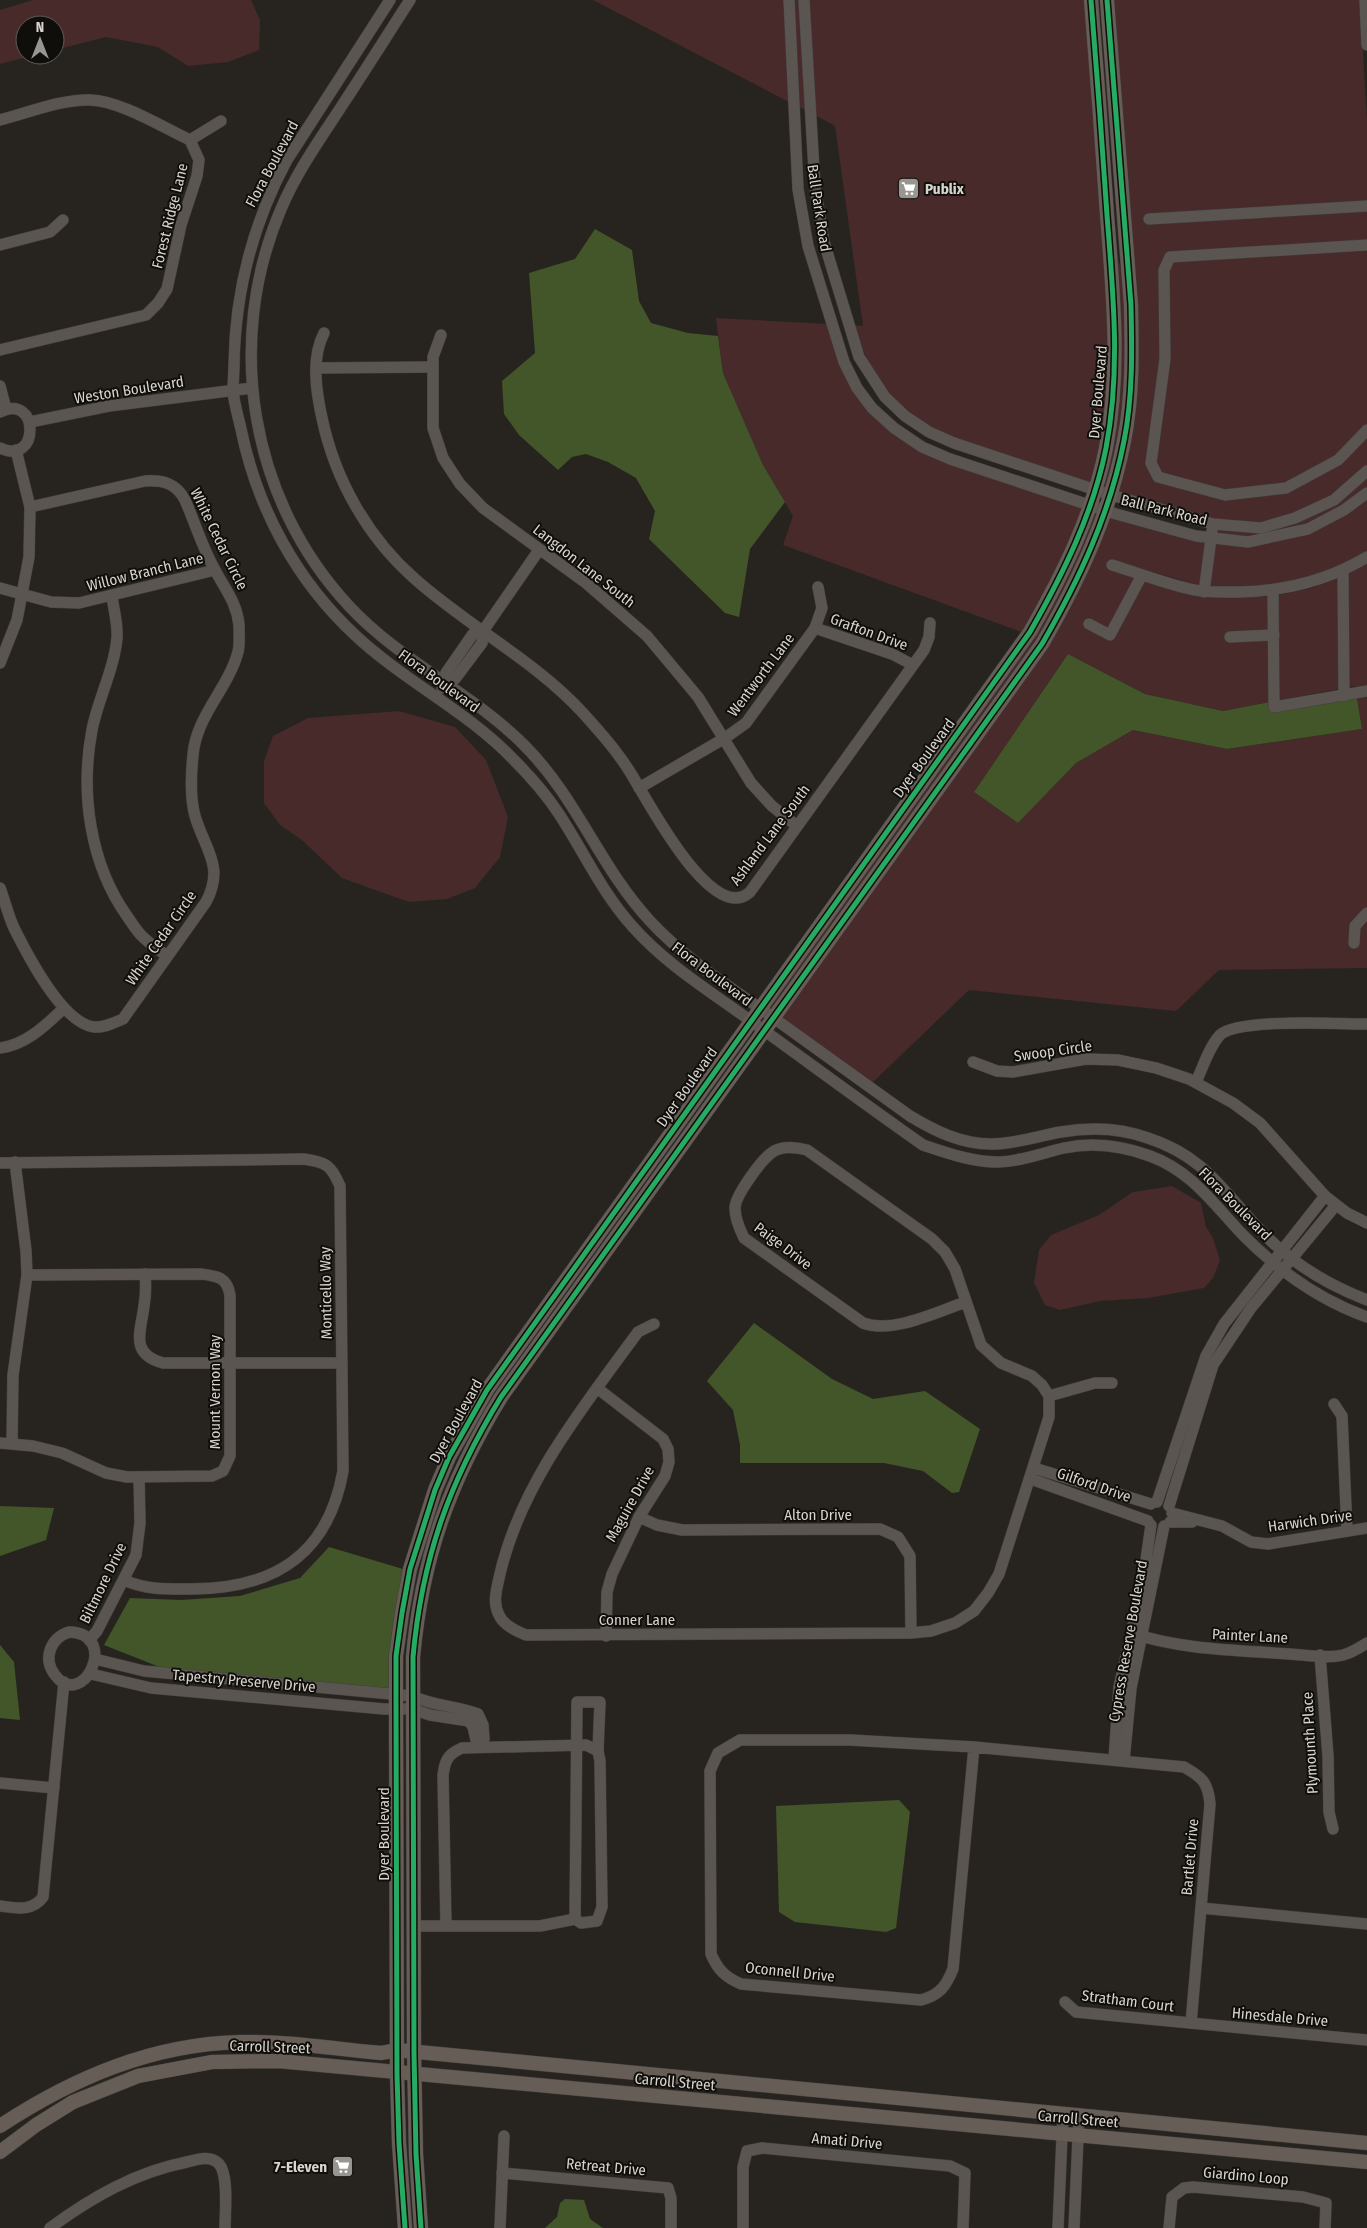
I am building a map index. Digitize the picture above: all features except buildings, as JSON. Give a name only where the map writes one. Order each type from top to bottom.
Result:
[{"type":"main road","name":"Dyer Boulevard","points":[[422,2228],[416,2154],[416,2074],[414,2052],[412,1703],[413,1657],[418,1607],[425,1573],[449,1496],[483,1427],[501,1398],[1042,644],[1070,597],[1111,495],[1124,441],[1130,401],[1132,355],[1128,274],[1107,0]]},
{"type":"main road","name":"Dyer Boulevard","points":[[405,2228],[399,2142],[397,2074],[396,1656],[410,1569],[434,1490],[449,1456],[486,1390],[1030,632],[1054,591],[1074,550],[1096,489],[1106,448],[1116,361],[1091,2]]},
{"type":"main road","points":[[1091,2],[1098,20],[1104,103],[1116,111]]},
{"type":"main road","points":[[1100,128],[1112,148],[1120,252],[1128,274]]},
{"type":"main road","points":[[580,1288],[583,1268],[582,1256]]},
{"type":"main road","name":"Carroll Street","points":[[0,2126],[72,2083],[134,2059],[202,2045],[241,2042],[273,2043],[381,2054],[397,2050],[1367,2143]]},
{"type":"main road","points":[[134,2059],[138,2076]]},
{"type":"main road","name":"Carroll Street","points":[[0,2152],[36,2125],[73,2102],[138,2076],[212,2062],[278,2061],[397,2074],[416,2074],[1367,2162]]},
{"type":"street","name":"Flora Boulevard","points":[[390,0],[274,184],[248,250],[235,320],[233,391],[253,476],[272,524],[295,564],[324,604],[375,653],[492,739],[531,777],[559,814],[604,890],[652,947],[697,984],[923,1145],[960,1157],[997,1162],[1065,1148],[1104,1146],[1136,1151],[1161,1161],[1188,1177],[1216,1204],[1243,1235],[1282,1270],[1316,1294],[1367,1317]]},
{"type":"street","name":"Flora Boulevard","points":[[410,0],[293,183],[264,256],[252,317],[252,388],[258,434],[269,472],[288,518],[309,555],[333,588],[362,620],[395,647],[504,727],[552,775],[573,805],[622,887],[660,932],[684,953],[910,1116],[929,1128],[955,1139],[989,1144],[1005,1144],[1060,1132],[1097,1129],[1130,1133],[1165,1144],[1193,1159],[1216,1178],[1259,1229],[1281,1250],[1330,1283],[1367,1300]]},
{"type":"street","name":"Ball Park Road","points":[[789,0],[798,189],[808,246],[844,362],[857,388],[872,408],[894,428],[922,447],[979,469],[1106,510],[1196,536],[1248,542],[1308,529],[1344,510],[1367,493]]},
{"type":"street","name":"Ball Park Road","points":[[804,0],[811,131],[818,214],[824,242],[857,350],[872,380],[885,397],[905,416],[929,432],[984,453],[1111,495],[1213,524],[1261,528],[1296,518],[1334,500],[1367,472]]},
{"type":"street","points":[[1364,0],[1367,45]]},
{"type":"street","points":[[329,95],[343,104]]},
{"type":"street","points":[[0,120],[66,103],[90,100],[115,105],[190,140],[221,121]]},
{"type":"street","points":[[321,107],[336,115]]},
{"type":"street","name":"Forest Ridge Lane","points":[[0,350],[146,315],[158,304],[167,289],[181,226],[197,176],[199,160],[190,140]]},
{"type":"street","points":[[1149,219],[1367,206]]},
{"type":"street","points":[[0,245],[50,232],[63,220]]},
{"type":"street","points":[[1367,245],[1170,257],[1164,270],[1165,359],[1151,463],[1158,477],[1225,495],[1286,488],[1338,460],[1367,430]]},
{"type":"street","name":"Ashland Lane South","points":[[324,333],[318,348],[316,368],[320,410],[331,451],[345,486],[366,524],[414,578],[542,673],[575,704],[619,756],[676,849],[706,881],[728,898],[738,899],[750,892],[913,665],[927,644],[930,623]]},
{"type":"street","name":"Langdon Lane South","points":[[441,335],[434,350],[432,367],[433,428],[445,462],[460,484],[483,508],[586,582],[647,636],[687,681],[759,793],[797,826]]},
{"type":"street","points":[[316,368],[432,367]]},
{"type":"street","points":[[0,386],[3,411],[14,409],[23,413],[30,422],[31,433],[29,440],[16,450],[0,448]]},
{"type":"street","points":[[233,391],[252,388]]},
{"type":"street","name":"Weston Boulevard","points":[[30,422],[110,406],[233,391]]},
{"type":"street","points":[[872,408],[885,397]]},
{"type":"street","points":[[0,663],[17,620],[29,557],[30,507],[16,450]]},
{"type":"street","points":[[979,469],[984,453]]},
{"type":"street","name":"White Cedar Circle","points":[[0,888],[13,927],[34,965],[64,1008],[78,1021],[92,1027],[104,1027],[123,1019],[206,902],[213,888],[214,870],[210,851],[195,815],[193,754],[203,717],[226,679],[238,651],[236,609],[229,591],[214,570],[186,500],[180,491],[169,483],[159,480],[145,481],[30,507]]},
{"type":"street","points":[[1204,592],[1213,524]]},
{"type":"street","points":[[435,697],[445,684],[455,679],[462,661],[482,642],[483,631],[539,550]]},
{"type":"street","points":[[1112,565],[1191,590],[1204,592],[1274,591],[1311,583],[1343,572],[1367,557]]},
{"type":"street","name":"Willow Branch Lane","points":[[0,588],[51,602],[79,603],[112,597],[214,570]]},
{"type":"street","points":[[1343,572],[1344,696]]},
{"type":"street","points":[[1089,624],[1110,635],[1142,575]]},
{"type":"street","name":"Wentworth Lane","points":[[639,788],[725,738],[752,717],[815,628],[822,608],[818,587]]},
{"type":"street","points":[[1274,591],[1274,707],[1367,691]]},
{"type":"street","points":[[112,597],[117,636],[114,658],[102,689],[92,730],[86,779],[90,819],[100,860],[117,901],[142,936],[167,956]]},
{"type":"street","name":"Grafton Drive","points":[[815,628],[892,654],[913,665]]},
{"type":"street","points":[[1230,637],[1274,635]]},
{"type":"street","points":[[1354,943],[1355,926],[1367,913]]},
{"type":"street","points":[[0,1048],[24,1040],[43,1028],[64,1008]]},
{"type":"street","points":[[1196,1082],[1215,1042],[1222,1034],[1234,1027],[1254,1024],[1367,1024]]},
{"type":"street","name":"Swoop Circle","points":[[973,1062],[997,1071],[1013,1072],[1086,1059],[1118,1060],[1156,1068],[1196,1082],[1233,1103],[1260,1123],[1324,1196],[1367,1223]]},
{"type":"street","name":"Paige Drive","points":[[966,1302],[891,1326],[874,1327],[863,1323],[744,1238],[737,1222],[735,1207],[738,1196],[770,1153],[795,1147],[807,1150],[932,1238],[945,1252],[955,1269],[981,1345],[1001,1363],[1032,1376],[1048,1396]]},
{"type":"street","name":"Monticello Way","points":[[0,1163],[294,1159],[320,1161],[334,1170],[340,1186],[343,1471],[339,1493],[331,1515],[319,1534],[297,1559],[273,1574],[246,1585],[220,1589],[151,1589],[124,1580]]},
{"type":"street","points":[[6,1443],[27,1274],[26,1251],[14,1162]]},
{"type":"street","name":"Cypress Reserve Boulevard","points":[[1136,1634],[1169,1517],[1206,1356],[1224,1324],[1241,1300],[1324,1196]]},
{"type":"street","name":"Cypress Reserve Boulevard","points":[[1119,1760],[1131,1688],[1150,1523],[1146,1515],[1154,1503],[1195,1403],[1213,1366],[1251,1308],[1336,1205]]},
{"type":"street","points":[[1306,1220],[1317,1228]]},
{"type":"street","name":"Mount Vernon Way","points":[[6,1443],[62,1453],[106,1473],[139,1477],[212,1476],[223,1471],[230,1456],[230,1295],[224,1279],[215,1275],[201,1274],[27,1274]]},
{"type":"street","points":[[145,1274],[144,1306],[138,1333],[143,1351],[150,1359],[163,1363],[342,1363]]},
{"type":"street","points":[[1241,1300],[1251,1308]]},
{"type":"street","name":"Conner Lane","points":[[654,1324],[638,1332],[597,1388],[550,1457],[529,1495],[504,1557],[495,1596],[499,1616],[511,1628],[526,1635],[911,1633],[931,1631],[955,1623],[974,1611],[988,1593],[999,1574],[1032,1473]]},
{"type":"street","points":[[1032,1473],[1050,1417],[1048,1396],[1095,1383],[1112,1384]]},
{"type":"street","name":"Maguire Drive","points":[[597,1388],[654,1431],[668,1449],[669,1462],[665,1476],[639,1517],[612,1574],[607,1592],[606,1636]]},
{"type":"street","points":[[1334,1404],[1342,1416],[1347,1532]]},
{"type":"street","name":"Gilford Drive","points":[[1032,1473],[1154,1503],[1164,1502],[1169,1517],[1150,1523],[1032,1473]]},
{"type":"street","name":"Biltmore Drive","points":[[90,1640],[136,1555],[140,1537],[139,1477]]},
{"type":"street","name":"Alton Drive","points":[[639,1517],[657,1525],[682,1530],[880,1529],[898,1537],[910,1556],[911,1633]]},
{"type":"street","name":"Harwich Drive","points":[[1169,1517],[1222,1526],[1251,1542],[1268,1544],[1367,1528]]},
{"type":"street","points":[[69,1632],[76,1632],[90,1640],[95,1658],[90,1674],[79,1683],[64,1682],[57,1678],[49,1663],[51,1646],[62,1634],[69,1632]]},
{"type":"street","name":"Painter Lane","points":[[1136,1634],[1168,1644],[1199,1648],[1341,1656],[1353,1652],[1367,1643]]},
{"type":"street","name":"Plymounth Place","points":[[1320,1655],[1328,1756],[1329,1812],[1333,1829]]},
{"type":"street","name":"Tapestry Preserve Drive","points":[[95,1658],[144,1671],[384,1693],[396,1703]]},
{"type":"street","name":"Tapestry Preserve Drive","points":[[90,1674],[125,1683],[196,1692],[309,1702],[396,1703]]},
{"type":"street","points":[[196,1692],[198,1676]]},
{"type":"street","points":[[0,1906],[25,1909],[32,1907],[43,1897],[64,1682]]},
{"type":"street","points":[[309,1702],[310,1686]]},
{"type":"street","points":[[413,1926],[540,1926],[575,1920],[581,1924],[597,1921],[602,1906],[598,1751],[600,1702],[577,1702],[575,1920]]},
{"type":"street","points":[[396,1703],[412,1703],[430,1715],[469,1721],[473,1727],[476,1740],[481,1745]]},
{"type":"street","name":"Oconnell Drive","points":[[974,1747],[954,1969],[946,1986],[936,1996],[921,2000],[741,1984],[727,1978],[718,1969],[711,1954],[710,1771],[718,1753],[740,1740],[850,1740],[974,1747],[1119,1760]]},
{"type":"street","points":[[446,1926],[443,1775],[445,1762],[451,1752],[481,1745],[586,1745],[598,1751]]},
{"type":"street","name":"Bartlet Drive","points":[[1119,1760],[1184,1767],[1199,1775],[1209,1788],[1210,1804],[1191,2023]]},
{"type":"street","points":[[0,1783],[54,1788]]},
{"type":"street","points":[[1201,1908],[1367,1924]]},
{"type":"street","name":"Stratham Court","points":[[1065,2002],[1076,2012],[1191,2023]]},
{"type":"street","name":"Hinesdale Drive","points":[[1191,2023],[1367,2040]]},
{"type":"street","points":[[1058,2228],[1063,2114]]},
{"type":"street","points":[[1074,2228],[1079,2115]]},
{"type":"street","points":[[500,2228],[504,2136]]},
{"type":"street","name":"Amati Drive","points":[[743,2228],[743,2167],[747,2151],[762,2148],[950,2166],[965,2172],[963,2228]]},
{"type":"street","points":[[50,2228],[78,2208],[120,2183],[164,2167],[203,2158],[216,2161],[223,2170],[225,2228]]},
{"type":"street","name":"Retreat Drive","points":[[502,2173],[668,2188],[671,2198],[671,2228]]},
{"type":"street","name":"Giardino Loop","points":[[1169,2228],[1172,2196],[1184,2188],[1193,2187],[1303,2196],[1326,2202],[1325,2228]]},
{"type":"shaded area","points":[[33,0],[251,0],[260,20],[259,50],[228,62],[188,66],[158,47],[106,37],[65,47],[65,15],[15,15],[15,60],[0,64],[0,10]]},
{"type":"shaded area","points":[[593,0],[785,0],[789,102]]},
{"type":"shaded area","points":[[793,0],[800,0],[806,111],[798,106]]},
{"type":"shaded area","points":[[808,0],[1086,0],[1109,305],[1108,401],[1093,483],[973,445],[942,433],[913,417],[900,406],[888,394],[872,370],[854,325],[863,326],[835,126],[815,115]]},
{"type":"shaded area","points":[[1111,0],[1360,0],[1367,121],[1367,201],[1145,214],[1146,224],[1367,211],[1367,241],[1170,252],[1154,480],[1224,499],[1288,492],[1367,437],[1367,466],[1332,495],[1294,513],[1261,523],[1214,520],[1116,491],[1134,401]]},
{"type":"shaded area","points":[[595,229],[632,250],[639,301],[651,323],[688,333],[718,336],[723,373],[763,465],[785,502],[750,549],[739,617],[725,613],[649,539],[655,511],[636,478],[608,462],[586,454],[572,457],[558,470],[519,435],[504,414],[502,381],[535,353],[529,273],[575,259]]},
{"type":"shaded area","points":[[1367,251],[1367,424],[1336,456],[1285,483],[1226,490],[1161,473],[1156,462],[1169,271],[1173,261]]},
{"type":"shaded area","points":[[1115,253],[1124,275],[1125,400],[1108,489],[1101,486]]},
{"type":"shaded area","points":[[716,318],[828,324],[833,343],[892,433],[1084,507],[1070,547],[1024,633],[783,545],[793,516],[763,465],[723,373]]},
{"type":"shaded area","points":[[1367,477],[1367,487],[1342,506],[1307,524],[1248,537],[1216,533],[1216,529],[1258,532]]},
{"type":"shaded area","points":[[1367,498],[1367,552],[1338,568],[1273,586],[1209,587],[1215,543],[1310,533]]},
{"type":"shaded area","points":[[1092,510],[1101,513],[1086,553],[1038,641],[773,1011],[766,1007],[1033,635]]},
{"type":"shaded area","points":[[1109,516],[1206,542],[1200,586],[1110,559],[1108,569],[1136,577],[1109,629],[1088,617],[1084,626],[1108,639],[1144,580],[1224,597],[1269,596],[1270,630],[1226,632],[1226,642],[1270,640],[1270,702],[1223,711],[1145,694],[1068,654],[974,792],[1018,823],[1076,763],[1133,730],[1227,749],[1362,729],[1357,698],[1367,696],[1367,968],[1219,970],[1176,1011],[969,990],[872,1083],[780,1016],[1045,646]]},
{"type":"shaded area","points":[[1367,562],[1367,686],[1356,689],[1355,686],[1349,687],[1347,574]]},
{"type":"shaded area","points":[[1339,578],[1340,689],[1279,700],[1278,595],[1312,588]]},
{"type":"shaded area","points":[[1068,654],[1145,694],[1223,711],[1270,702],[1275,711],[1357,698],[1362,729],[1227,749],[1133,730],[1076,763],[1018,823],[974,792]]},
{"type":"shaded area","points":[[399,711],[455,727],[486,760],[508,817],[500,857],[475,888],[447,899],[409,902],[342,878],[302,840],[280,825],[264,803],[264,761],[273,736],[308,718]]},
{"type":"shaded area","points":[[1172,1186],[1201,1203],[1206,1227],[1213,1238],[1220,1260],[1213,1278],[1204,1288],[1148,1298],[1100,1301],[1060,1310],[1045,1305],[1034,1283],[1039,1250],[1051,1235],[1099,1215],[1133,1192]]},
{"type":"shaded area","points":[[754,1323],[832,1379],[873,1399],[925,1391],[980,1429],[959,1492],[952,1493],[923,1471],[884,1463],[740,1463],[740,1445],[733,1410],[707,1381]]},
{"type":"shaded area","points":[[0,1506],[54,1508],[46,1540],[0,1556]]},
{"type":"shaded area","points":[[329,1547],[403,1569],[392,1689],[162,1668],[104,1645],[130,1598],[181,1600],[240,1596],[300,1578]]},
{"type":"shaded area","points":[[0,1645],[14,1662],[20,1720],[0,1718]]},
{"type":"shaded area","points":[[899,1800],[910,1812],[896,1928],[886,1932],[795,1922],[779,1912],[776,1806]]},
{"type":"shaded area","points":[[565,2199],[584,2200],[590,2219],[603,2228],[545,2228],[557,2217],[560,2203]]},
{"type":"cycle path","points":[[405,2228],[399,2143],[397,2074],[396,1656],[410,1569],[435,1490],[449,1457],[487,1390],[1030,632],[1076,543],[1093,496],[1106,448],[1111,419],[1114,361],[1111,273],[1091,0]]},
{"type":"cycle path","points":[[421,2228],[416,2154],[414,2052],[413,1657],[417,1621],[431,1554],[453,1491],[467,1460],[501,1397],[1042,644],[1081,571],[1092,546],[1110,495],[1124,441],[1129,407],[1132,339],[1131,305],[1107,0]]},
{"type":"place","name":"Publix","points":[[909,189]]},
{"type":"place","name":"7-Eleven","points":[[343,2167]]}]
